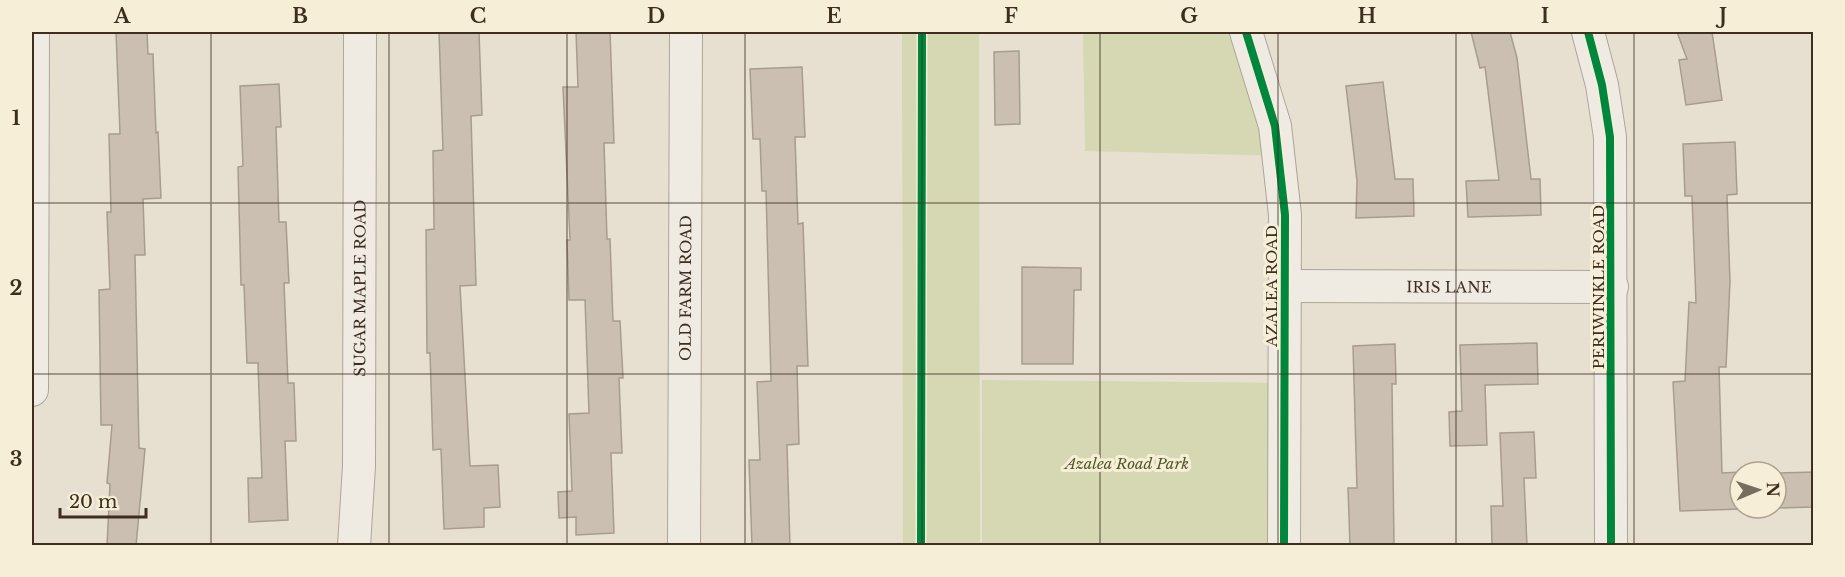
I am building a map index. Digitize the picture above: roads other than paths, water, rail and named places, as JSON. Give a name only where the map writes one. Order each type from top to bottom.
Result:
[{"type":"street","points":[[32,390],[33,32]]},
{"type":"street","name":"SUGAR MAPLE ROAD","points":[[354,546],[359,466],[360,32]]},
{"type":"street","name":"OLD FARM ROAD","points":[[684,546],[686,32]]},
{"type":"street","name":"AZALEA ROAD","points":[[1246,32],[1275,126],[1285,215],[1284,546]]},
{"type":"street","name":"PERIWINKLE ROAD","points":[[1588,32],[1602,85],[1610,137],[1611,546]]},
{"type":"street","name":"IRIS LANE","points":[[1285,286],[1612,287]]},
{"type":"park label","name":"Azalea Road Park","points":[[1127,463]]}]
